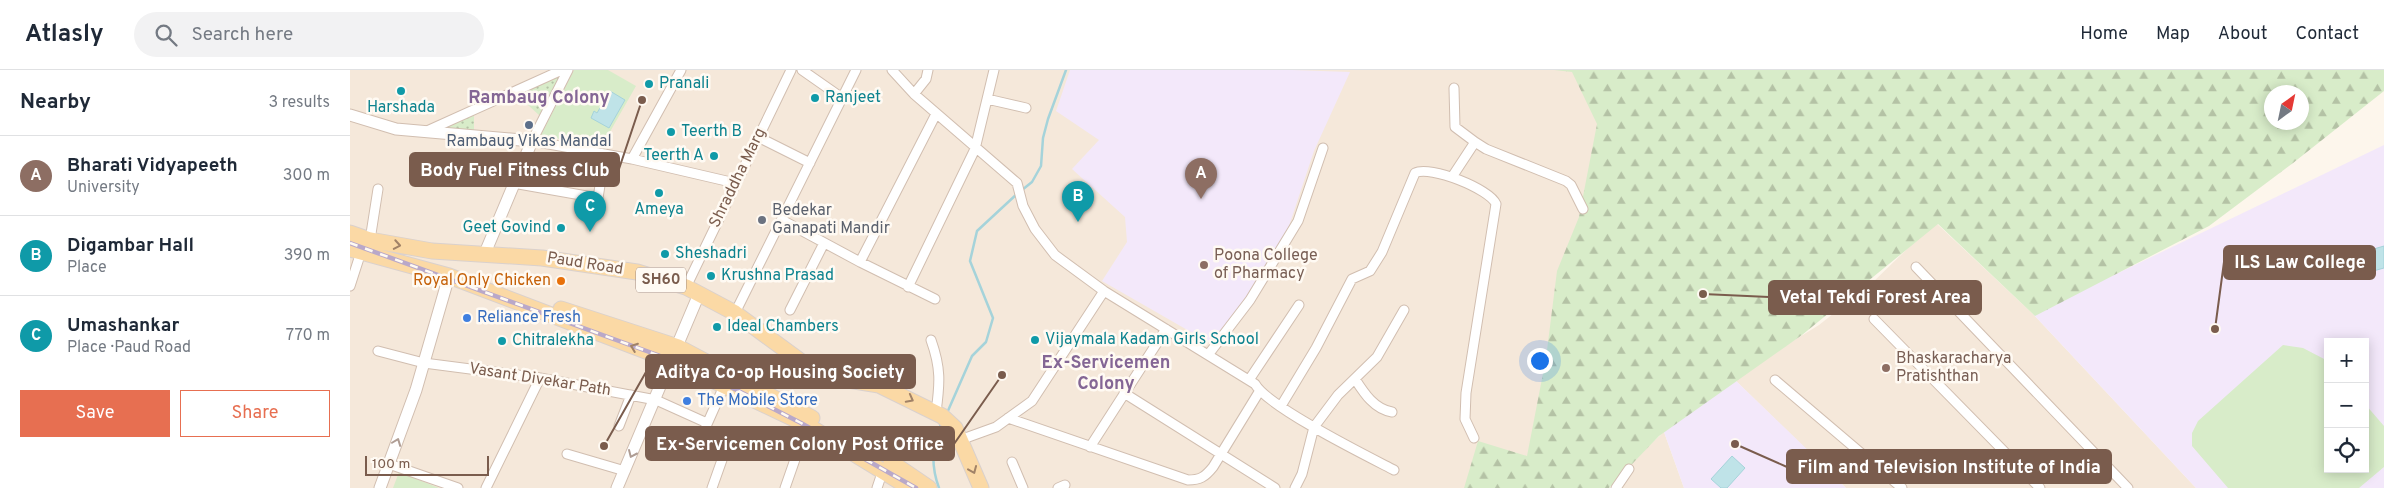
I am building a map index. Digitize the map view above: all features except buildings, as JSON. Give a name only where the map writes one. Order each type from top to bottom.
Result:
[{"type":"main road","name":"Paud Road","points":[[350,233],[360,247],[449,272],[675,354],[724,386],[808,425],[910,488]]},
{"type":"main road","name":"Paud Road","points":[[360,247],[485,253],[542,258],[637,272],[693,290],[735,313],[793,357],[824,375],[879,385],[942,416]]},
{"type":"main road","points":[[449,272],[451,252]]},
{"type":"main road","points":[[675,354],[841,433],[892,463],[929,488]]},
{"type":"main road","points":[[942,416],[960,440],[981,488]]},
{"type":"street","points":[[429,130],[562,70]]},
{"type":"street","points":[[485,253],[532,141],[568,70]]},
{"type":"street","points":[[632,159],[681,70]]},
{"type":"street","name":"Shraddha Marg","points":[[693,290],[735,183],[791,70]]},
{"type":"street","points":[[802,70],[842,98]]},
{"type":"street","points":[[735,313],[856,70]]},
{"type":"street","points":[[892,70],[914,94],[975,149],[1018,183],[1023,206],[1035,229],[1055,255],[1104,290],[1249,380],[1255,384],[1259,392],[1314,427],[1394,470]]},
{"type":"street","points":[[914,94],[926,79],[928,70]]},
{"type":"street","points":[[908,286],[975,149],[994,70]]},
{"type":"street","points":[[1454,88],[1454,126],[1458,131],[1486,149],[1566,181],[1571,185],[1583,210]]},
{"type":"street","points":[[987,99],[1026,108]]},
{"type":"street","points":[[860,262],[936,114]]},
{"type":"street","points":[[350,115],[396,129],[429,130],[532,141],[632,159],[735,183]]},
{"type":"street","points":[[758,136],[810,163]]},
{"type":"street","points":[[1452,177],[1475,142]]},
{"type":"street","points":[[1208,354],[1250,300],[1298,221],[1323,148]]},
{"type":"street","points":[[513,183],[598,198],[605,154]]},
{"type":"street","points":[[1281,406],[1316,348],[1352,279],[1370,271],[1382,252],[1415,173],[1422,170],[1452,177],[1491,197],[1496,204],[1466,393],[1465,419],[1474,438]]},
{"type":"street","points":[[350,286],[378,189]]},
{"type":"street","points":[[782,220],[860,262],[935,299]]},
{"type":"street","points":[[790,310],[824,243]]},
{"type":"street","points":[[1916,267],[2128,488]]},
{"type":"street","points":[[380,488],[416,390],[449,272]]},
{"type":"street","points":[[617,488],[675,354],[693,290]]},
{"type":"street","points":[[960,440],[996,427],[1032,401],[1104,290]]},
{"type":"street","points":[[1249,380],[1299,305]]},
{"type":"street","points":[[1295,488],[1302,474],[1314,427],[1333,401],[1377,358],[1404,310]]},
{"type":"street","points":[[1874,320],[2040,488]]},
{"type":"street","points":[[1090,447],[1166,329]]},
{"type":"street","points":[[930,340],[938,363],[942,416]]},
{"type":"street","name":"Vasant Divekar Path","points":[[378,351],[424,363],[540,378],[656,400],[707,423]]},
{"type":"street","points":[[486,488],[540,378]]},
{"type":"street","points":[[1355,379],[1372,401],[1385,411],[1392,412]]},
{"type":"street","points":[[1775,380],[1902,488]]},
{"type":"street","points":[[712,488],[722,457],[699,444],[724,386]]},
{"type":"street","points":[[1008,418],[1188,480],[1204,478],[1221,455],[1259,392]]},
{"type":"street","points":[[1124,393],[1275,488]]},
{"type":"street","points":[[619,426],[630,395]]},
{"type":"street","points":[[785,488],[808,425]]},
{"type":"street","points":[[567,454],[624,471]]},
{"type":"street","points":[[1012,462],[1023,488]]},
{"type":"street","points":[[389,464],[458,488]]},
{"type":"street","points":[[1616,488],[1628,469]]},
{"type":"street","points":[[877,488],[883,470]]},
{"type":"shaded area","points":[[350,70],[1641,70],[1586,488],[350,488]]},
{"type":"shaded area","points":[[1070,70],[1292,70],[1350,72],[1314,151],[1287,232],[1217,347],[1102,281],[1127,242],[1125,217],[1072,169],[1099,140],[1056,111]]},
{"type":"shaded area","points":[[2384,145],[2384,488],[2196,488],[2033,314]]},
{"type":"shaded area","points":[[1935,222],[2033,314],[2196,488],[1846,488],[1733,378],[1819,325],[1872,283]]},
{"type":"shaded area","points":[[1733,378],[1846,488],[1684,488],[1664,432]]},
{"type":"shaded area","points":[[1664,432],[1684,488],[1611,488],[1635,458]]},
{"type":"green space","points":[[574,70],[608,70],[636,86],[611,130],[605,149],[541,135]]},
{"type":"green space","points":[[1554,70],[2384,70],[2384,91],[2209,226],[2035,316],[1938,224],[1802,335],[1659,436],[1609,488],[1464,488],[1478,441],[1527,456],[1546,358],[1557,271],[1579,217],[1597,124],[1572,72]]},
{"type":"green space","points":[[563,73],[540,116],[516,94]]},
{"type":"green space","points":[[474,113],[474,131],[442,128]]},
{"type":"green space","points":[[2283,345],[2303,348],[2324,359],[2324,473],[2369,473],[2369,409],[2384,426],[2384,467],[2359,488],[2228,488],[2192,446],[2192,433],[2198,421]]},
{"type":"green space","points":[[399,472],[439,488],[393,488]]},
{"type":"water","points":[[610,91],[625,100],[609,128],[591,118],[594,111],[597,113]]},
{"type":"water","points":[[2384,246],[2384,268],[2366,273],[2360,253]]},
{"type":"water","points":[[1732,456],[1745,468],[1727,488],[1721,488],[1711,479]]},
{"type":"waterway","points":[[1022,190],[1032,182],[1041,166],[1043,138],[1066,70]]},
{"type":"waterway","points":[[947,413],[972,356],[986,342],[993,318],[970,261],[977,231],[1018,193]]},
{"type":"waterway","points":[[939,488],[936,480],[933,455],[938,430],[942,422]]},
{"type":"railway","points":[[350,243],[663,357],[715,379],[801,423],[916,488]]},
{"type":"place","name":"Pranali","points":[[649,84]]},
{"type":"place","name":"Harshada","points":[[401,91]]},
{"type":"place","name":"Ranjeet","points":[[815,98]]},
{"type":"place","name":"Body Fuel Fitness Club","points":[[642,100]]},
{"type":"place","name":"Rambaug Vikas Mandal","points":[[529,125]]},
{"type":"place","name":"Teerth B","points":[[671,132]]},
{"type":"place","name":"Teerth A","points":[[714,156]]},
{"type":"place","name":"Ameya","points":[[659,193]]},
{"type":"place","name":"Bharati Vidyapeeth","points":[[1201,199]]},
{"type":"place","name":"Bedekar Ganapati Mandir","points":[[762,220]]},
{"type":"place","name":"Digambar Hall","points":[[1078,222]]},
{"type":"place","name":"Geet Govind","points":[[561,228]]},
{"type":"place","name":"Umashankar","points":[[590,232]]},
{"type":"place","name":"Sheshadri","points":[[665,254]]},
{"type":"place","name":"Poona College of Pharmacy","points":[[1204,265]]},
{"type":"place","name":"Krushna Prasad","points":[[711,276]]},
{"type":"place","name":"Royal Only Chicken","points":[[561,281]]},
{"type":"place","name":"Vetal Tekdi Forest Area","points":[[1703,294]]},
{"type":"place","name":"Reliance Fresh","points":[[467,318]]},
{"type":"place","name":"Ideal Chambers","points":[[717,327]]},
{"type":"place","name":"ILS Law College","points":[[2215,329]]},
{"type":"place","name":"Vijaymala Kadam Girls School","points":[[1035,340]]},
{"type":"place","name":"Chitralekha","points":[[502,341]]},
{"type":"place","name":"Bhaskaracharya Pratishthan","points":[[1886,368]]},
{"type":"place","name":"Ex-Servicemen Colony Post Office","points":[[1002,375]]},
{"type":"place","name":"The Mobile Store","points":[[687,401]]},
{"type":"place","name":"Film and Television Institute of India","points":[[1735,444]]},
{"type":"place","name":"Aditya Co-op Housing Society","points":[[604,446]]},
{"type":"district","name":"Rambaug Colony","points":[[539,98]]},
{"type":"district","name":"Ex-Servicemen Colony","points":[[1106,373]]}]
